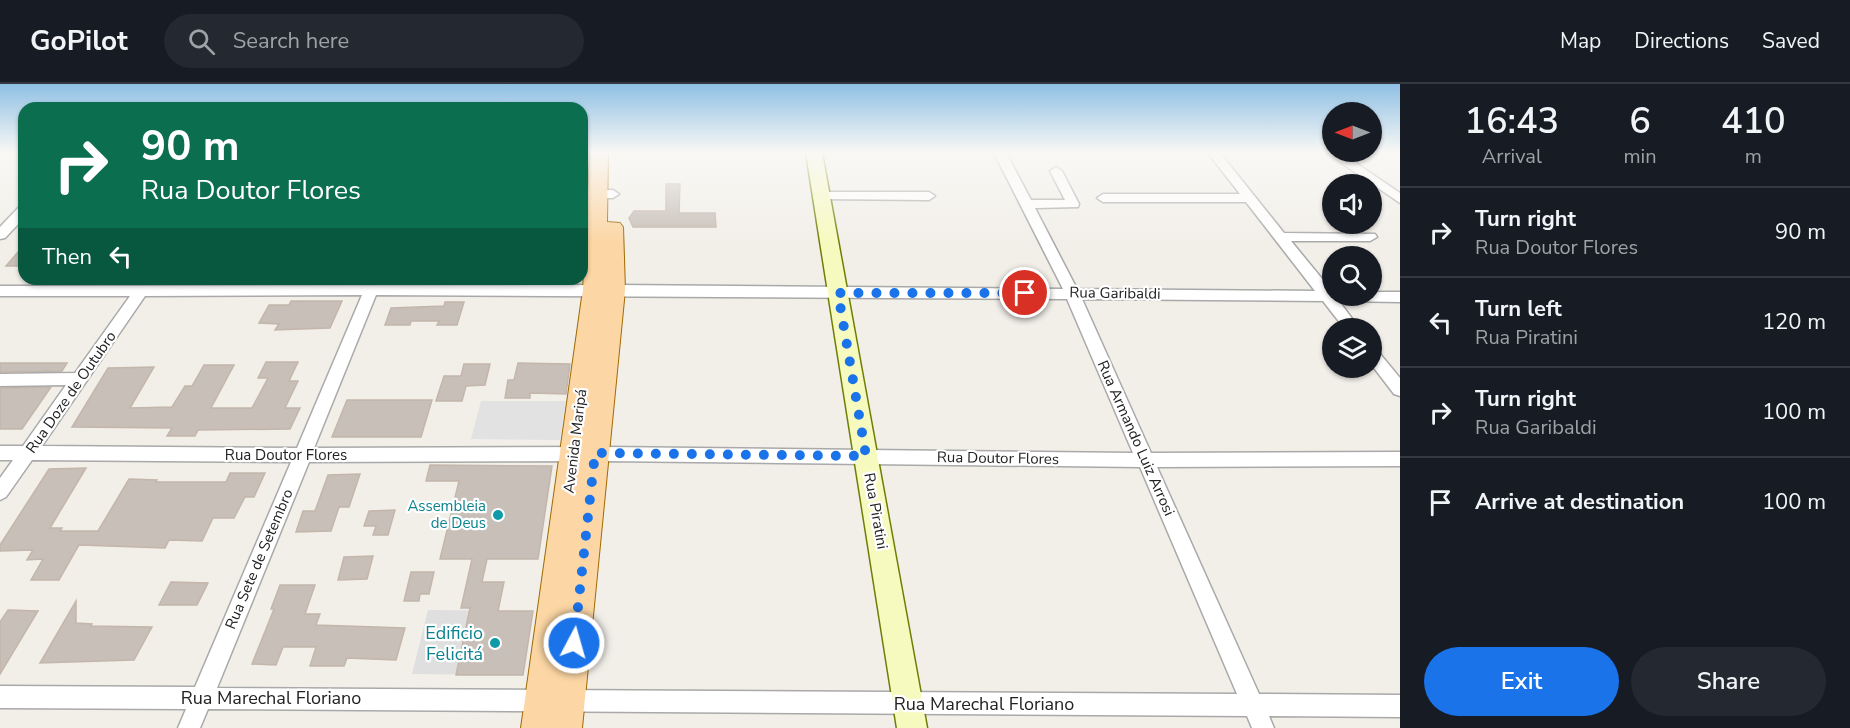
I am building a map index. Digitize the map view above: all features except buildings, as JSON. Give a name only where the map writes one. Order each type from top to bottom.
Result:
[{"type":"main road","name":"Avenida Maripá","points":[[538,728],[584,454],[604,290],[597,194]]},
{"type":"main road","name":"Avenida Maripá","points":[[565,728],[584,454]]},
{"type":"street","name":"Rua Piratini","points":[[820,183],[912,728]]},
{"type":"street","name":"Rua Armando Luiz Arrosi","points":[[1015,183],[1072,293],[1263,728]]},
{"type":"street","points":[[1026,204],[1072,204],[1062,183]]},
{"type":"street","points":[[1237,183],[1322,290]]},
{"type":"street","points":[[1377,183],[1400,199]]},
{"type":"street","points":[[822,196],[929,196]]},
{"type":"street","points":[[1103,198],[1249,198]]},
{"type":"street","points":[[0,235],[18,216]]},
{"type":"street","points":[[1280,237],[1370,237]]},
{"type":"street","name":"Rua Garibaldi","points":[[0,291],[51,285],[141,291],[167,285],[371,291],[604,290],[1322,296]]},
{"type":"street","name":"Rua Doze de Outubro","points":[[0,492],[141,291]]},
{"type":"street","name":"Rua Sete de Setembro","points":[[189,728],[371,291]]},
{"type":"street","name":"Rua Garibaldi","points":[[1382,297],[1400,297]]},
{"type":"street","points":[[1335,306],[1344,318]]},
{"type":"street","points":[[1382,367],[1400,390]]},
{"type":"street","points":[[0,380],[81,379]]},
{"type":"street","name":"Rua Doutor Flores","points":[[0,453],[584,454],[1146,460],[1400,459]]},
{"type":"street","name":"Rua Marechal Floriano","points":[[0,697],[1400,706]]},
{"type":"shaded area","points":[[481,401],[566,401],[560,440],[471,439]]},
{"type":"shaded area","points":[[428,610],[533,611],[523,675],[412,674]]},
{"type":"place","name":"Assembleia de Deus","points":[[498,515]]},
{"type":"place","name":"Edificio Felicitá","points":[[495,643]]},
{"type":"route","points":[[574,643],[595,453],[866,456],[838,293],[1025,293]]}]
